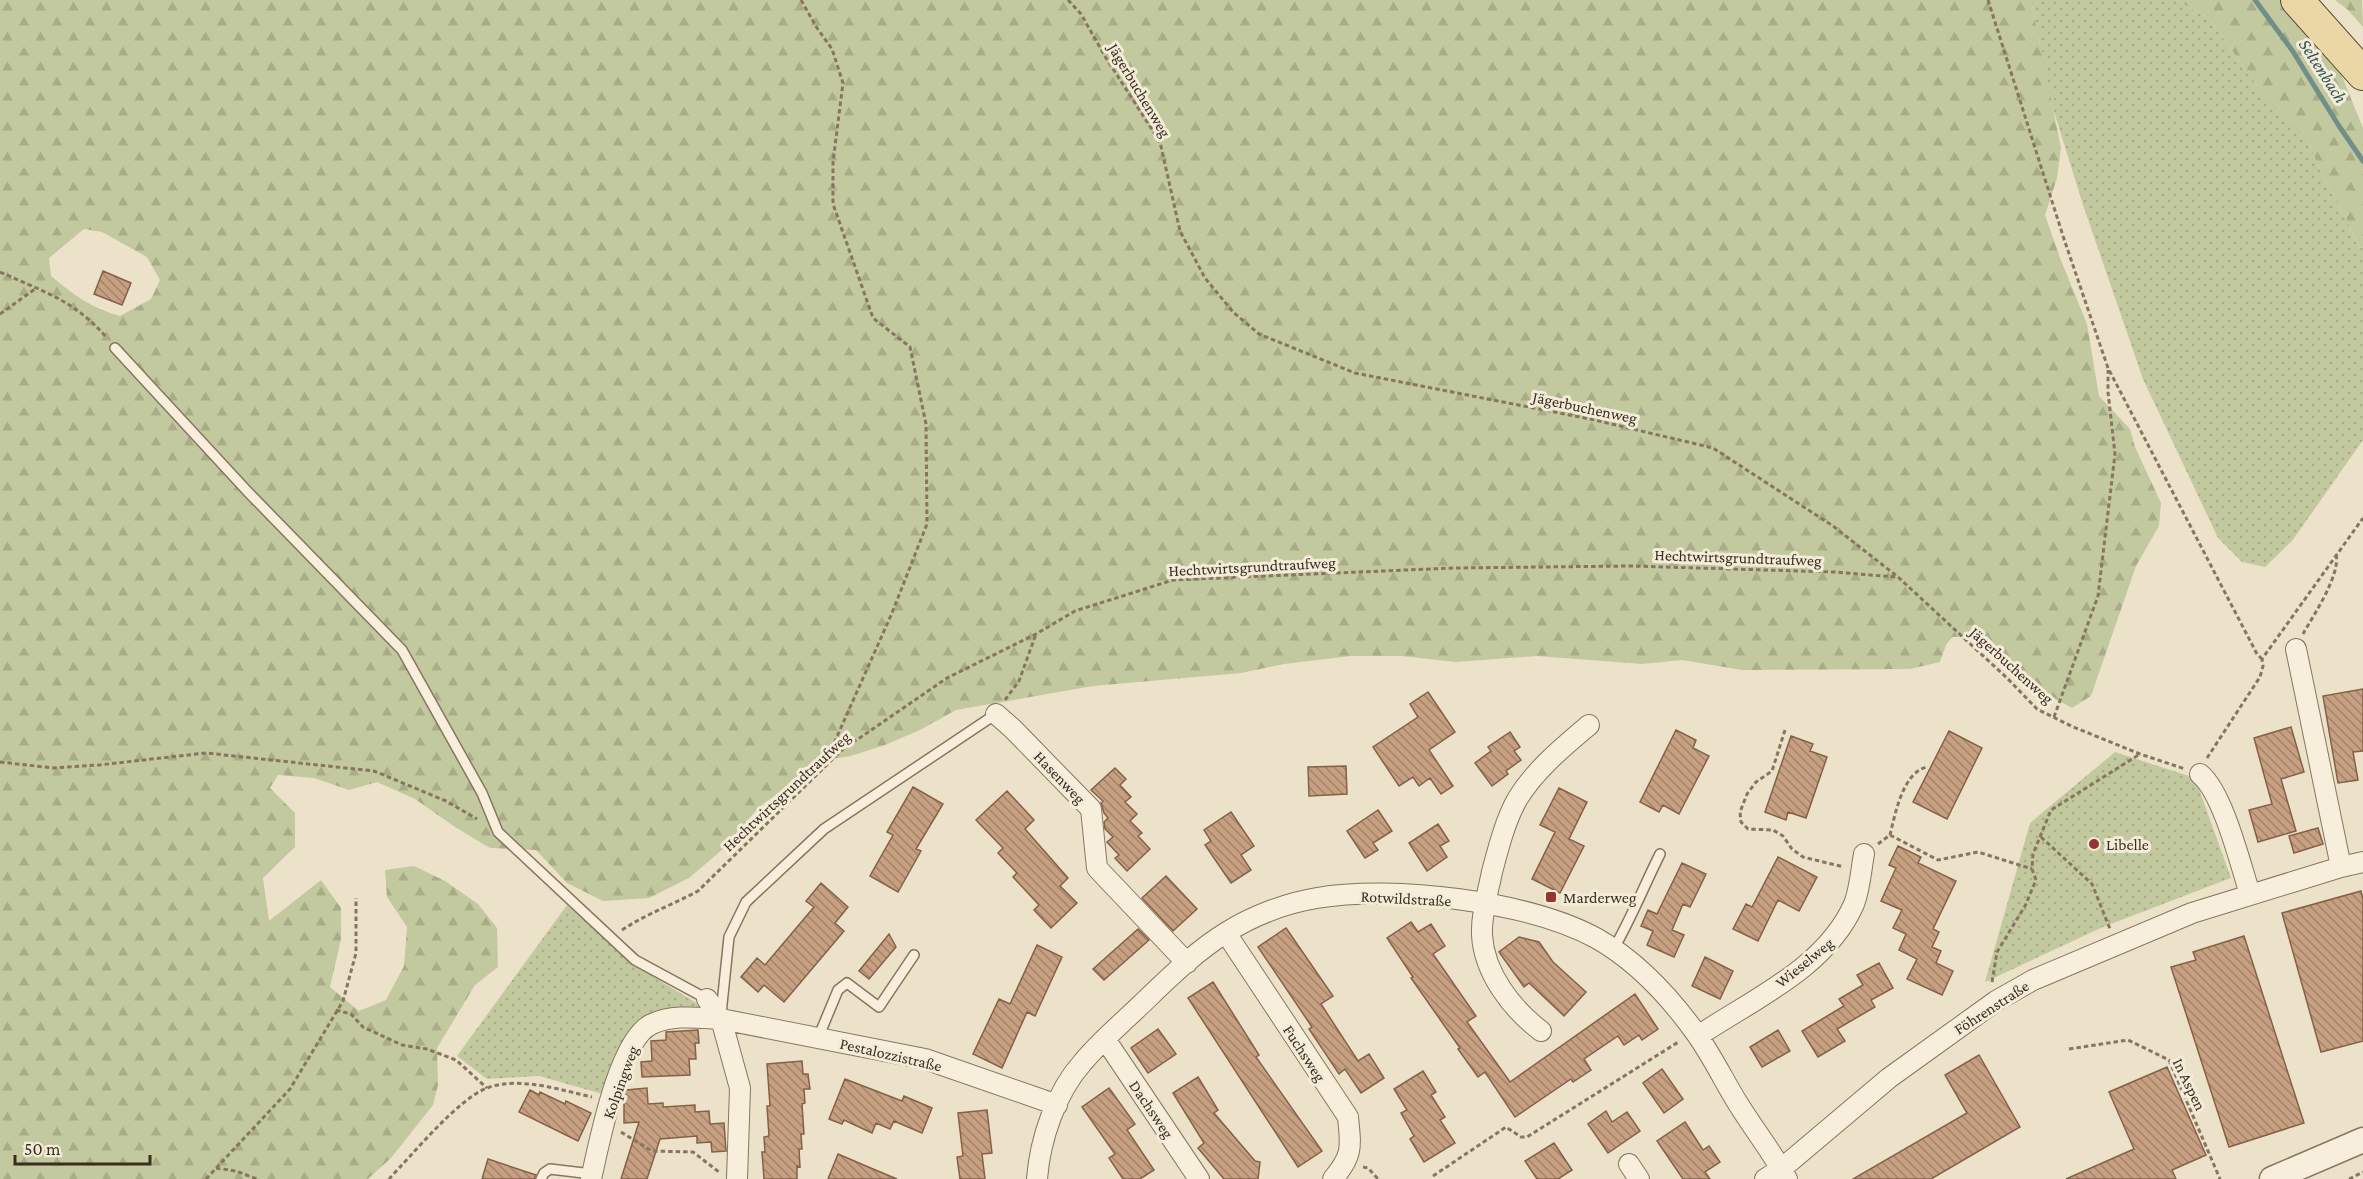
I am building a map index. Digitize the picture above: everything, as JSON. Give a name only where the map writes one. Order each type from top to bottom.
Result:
[{"type":"main road","points":[[2297,0],[2363,74]]},
{"type":"street","points":[[2296,649],[2342,867]]},
{"type":"street","name":"Hasenweg","points":[[996,714],[1091,809],[1097,868],[1187,963]]},
{"type":"street","points":[[1541,1031],[1524,1018],[1508,999],[1488,962],[1482,935],[1485,905],[1497,850],[1518,799],[1548,760],[1589,725]]},
{"type":"street","points":[[2200,774],[2211,786],[2219,803],[2250,894]]},
{"type":"street","name":"Föhrenstraße","points":[[1778,1176],[1889,1078],[1996,1001],[2033,980],[2192,913],[2363,862]]},
{"type":"street","name":"Wieselweg","points":[[1697,1034],[1795,974],[1820,953],[1836,936],[1854,902],[1862,863]]},
{"type":"street","name":"Rotwildstraße","points":[[1037,1179],[1048,1126],[1081,1063],[1187,963],[1226,933],[1271,911],[1316,898],[1368,893],[1439,898],[1522,910],[1579,930],[1629,961],[1658,987],[1697,1034],[1778,1176]]},
{"type":"street","name":"Fuchsweg","points":[[1226,933],[1348,1117],[1350,1140],[1347,1162],[1333,1179]]},
{"type":"street","points":[[707,999],[721,1019],[740,1088],[737,1179]]},
{"type":"street","name":"Kolpingweg","points":[[591,1177],[605,1122],[630,1046],[650,1024],[672,1017],[721,1019]]},
{"type":"street","name":"Pestalozzistraße","points":[[721,1019],[925,1059],[1057,1106]]},
{"type":"street","name":"Dachsweg","points":[[1105,1039],[1199,1179]]},
{"type":"street","points":[[2272,1179],[2363,1140]]},
{"type":"lane","points":[[115,348],[248,492],[402,650],[482,793],[498,832],[635,960],[707,999]]},
{"type":"lane","points":[[721,1019],[729,937],[746,902],[824,829],[996,714]]},
{"type":"lane","points":[[1613,950],[1660,854]]},
{"type":"lane","points":[[818,1038],[838,990],[847,983],[879,1007],[914,955]]},
{"type":"lane","points":[[541,1179],[550,1169],[591,1177]]},
{"type":"path","points":[[801,0],[832,49],[843,83],[833,162],[832,204],[873,318],[910,347],[926,424],[927,524],[892,613],[822,770]]},
{"type":"path","name":"Jägerbuchenweg","points":[[1068,0],[1081,14],[1106,58],[1160,142],[1180,231],[1205,278],[1233,312],[1259,334],[1354,373],[1595,420],[1713,448],[1833,526],[1898,577],[2007,678],[2037,709],[2140,754],[2200,774]]},
{"type":"path","points":[[1988,0],[2064,239],[2108,368],[2257,654],[2262,658]]},
{"type":"path","points":[[0,272],[64,300],[93,322],[115,348]]},
{"type":"path","points":[[0,314],[36,288]]},
{"type":"path","points":[[2054,717],[2098,596],[2115,454],[2108,392],[2108,368]]},
{"type":"path","points":[[2200,774],[2205,760],[2260,677],[2263,666],[2262,658],[2363,518]]},
{"type":"path","points":[[2296,649],[2334,575],[2338,560],[2336,553]]},
{"type":"path","name":"Hechtwirtsgrundtraufweg","points":[[610,937],[647,914],[672,905],[698,891],[842,750],[947,678],[1036,634],[1075,611],[1173,580],[1454,568],[1619,566],[1834,572],[1898,577]]},
{"type":"path","points":[[996,714],[1019,681],[1036,634]]},
{"type":"path","points":[[1785,730],[1772,771],[1756,782],[1747,794],[1740,812],[1741,822],[1748,829],[1773,830],[1783,836],[1792,849],[1803,857],[1862,863],[1890,835],[1894,815],[1909,777],[1927,767]]},
{"type":"path","points":[[0,762],[53,768],[206,753],[374,771],[446,801],[498,832]]},
{"type":"path","points":[[1996,1001],[1991,984],[1996,952],[2025,906],[2036,880],[2032,869],[2033,854],[2051,810],[2140,754]]},
{"type":"path","points":[[1890,835],[1938,860],[1978,852],[2032,869]]},
{"type":"path","points":[[2041,837],[2092,884],[2116,944]]},
{"type":"path","points":[[206,1179],[290,1089],[343,1001],[356,953],[356,898]]},
{"type":"path","points":[[336,1010],[351,1014],[363,1027],[402,1045],[427,1049],[456,1060],[487,1088]]},
{"type":"path","points":[[1429,1179],[1434,1178],[1506,1127],[1521,1137],[1527,1137],[1697,1034]]},
{"type":"path","name":"In Aspen","points":[[2069,1049],[2128,1041],[2169,1060],[2220,1179]]},
{"type":"path","points":[[389,1179],[462,1104],[487,1088],[517,1084],[543,1085],[611,1102]]},
{"type":"path","points":[[605,1122],[652,1151],[693,1152],[727,1179]]},
{"type":"path","points":[[216,1168],[236,1171],[256,1179]]},
{"type":"path","points":[[2349,1179],[2363,1172]]},
{"type":"green space","points":[[0,0],[2031,0],[2061,148],[2057,178],[2045,215],[2087,324],[2099,396],[2130,429],[2135,447],[2161,503],[2159,526],[2136,566],[2091,696],[2072,708],[2034,687],[1987,636],[1952,637],[1946,645],[1940,662],[1910,669],[1742,670],[1682,660],[1642,664],[1537,656],[1456,662],[1401,656],[1351,656],[1284,664],[1241,673],[1093,686],[956,710],[920,730],[885,745],[851,756],[814,762],[787,787],[759,807],[722,850],[689,878],[649,898],[603,901],[567,883],[536,850],[490,848],[415,799],[377,782],[349,790],[314,778],[278,775],[270,788],[295,813],[295,847],[263,878],[269,921],[321,880],[341,908],[341,939],[330,987],[359,1011],[386,1000],[404,966],[407,927],[387,897],[385,870],[414,866],[445,881],[478,904],[497,928],[498,967],[475,985],[437,1048],[438,1085],[433,1105],[391,1158],[368,1179],[0,1179]],"holes":[[[84,229],[102,232],[147,257],[160,280],[151,299],[120,316],[83,300],[51,276],[49,258]]]},
{"type":"green space","points":[[2031,0],[2176,0],[2209,18],[2258,87],[2305,134],[2322,175],[2358,245],[2363,248],[2363,440],[2292,541],[2265,567],[2242,562],[2218,538],[2143,379],[2083,205],[2051,102]]},
{"type":"green space","points":[[2176,0],[2286,0],[2315,44],[2341,74],[2363,128],[2363,248],[2358,245],[2322,175],[2305,134],[2258,87],[2209,18]]},
{"type":"green space","points":[[2335,0],[2362,0],[2363,27],[2348,10]]},
{"type":"green space","points":[[2115,752],[2195,778],[2231,878],[2103,927],[1985,982],[2030,823]]},
{"type":"green space","points":[[567,905],[631,963],[703,1007],[671,1008],[646,1017],[606,1095],[539,1076],[487,1079],[457,1056]]},
{"type":"building","points":[[103,271],[131,283],[122,305],[94,294]]},
{"type":"building","points":[[2363,689],[2363,751],[2353,752],[2358,780],[2338,783],[2323,696]]},
{"type":"building","points":[[1428,692],[1455,732],[1429,750],[1453,786],[1441,794],[1430,778],[1419,786],[1413,777],[1399,786],[1373,747],[1418,717],[1410,704]]},
{"type":"building","points":[[2291,727],[2304,772],[2281,779],[2296,831],[2258,842],[2249,810],[2272,804],[2254,738]]},
{"type":"building","points":[[1676,730],[1696,740],[1693,748],[1709,756],[1679,814],[1663,805],[1659,812],[1640,802]]},
{"type":"building","points":[[1949,731],[1982,748],[1947,819],[1913,802]]},
{"type":"building","points":[[1510,732],[1520,747],[1514,751],[1521,760],[1506,771],[1508,774],[1492,786],[1475,763],[1491,751],[1488,747]]},
{"type":"building","points":[[1791,736],[1813,744],[1810,751],[1827,757],[1806,818],[1788,812],[1786,820],[1765,812]]},
{"type":"building","points":[[1346,766],[1347,794],[1309,796],[1308,767]]},
{"type":"building","points":[[1115,768],[1126,779],[1120,785],[1131,797],[1125,802],[1137,814],[1130,821],[1142,833],[1138,836],[1150,849],[1127,871],[1115,858],[1119,855],[1107,842],[1113,837],[1105,829],[1104,822],[1108,818],[1101,803],[1103,801],[1091,790]]},
{"type":"building","points":[[913,787],[943,804],[916,849],[921,851],[898,892],[870,876],[893,835],[887,832]]},
{"type":"building","points":[[1559,788],[1587,802],[1569,839],[1584,846],[1560,893],[1532,879],[1555,832],[1540,825]]},
{"type":"building","points":[[1007,791],[1034,820],[1025,829],[1068,878],[1060,886],[1077,903],[1051,928],[1034,910],[1039,905],[1013,877],[1017,873],[998,853],[1003,848],[976,820]]},
{"type":"building","points":[[1378,810],[1392,831],[1373,843],[1378,850],[1365,858],[1347,831]]},
{"type":"building","points":[[1231,812],[1254,846],[1241,855],[1251,870],[1231,883],[1205,845],[1211,841],[1204,830]]},
{"type":"building","points":[[1438,824],[1449,841],[1440,846],[1447,857],[1427,871],[1409,843]]},
{"type":"building","points":[[2318,828],[2323,844],[2294,853],[2289,836]]},
{"type":"building","points":[[1898,846],[1921,857],[1918,863],[1956,881],[1933,929],[1939,932],[1932,947],[1941,951],[1936,963],[1953,971],[1942,995],[1907,979],[1917,959],[1899,950],[1906,934],[1893,928],[1902,910],[1881,901],[1896,868],[1889,865]]},
{"type":"building","points":[[1778,857],[1817,877],[1799,911],[1778,900],[1758,941],[1733,929],[1746,904],[1752,907]]},
{"type":"building","points":[[1682,863],[1706,874],[1690,907],[1683,904],[1672,930],[1684,935],[1674,957],[1647,945],[1653,931],[1641,926],[1648,910],[1657,914]]},
{"type":"building","points":[[1166,876],[1197,909],[1173,931],[1142,898]]},
{"type":"building","points":[[821,883],[848,907],[835,923],[844,931],[784,1002],[764,985],[758,992],[741,977],[757,958],[765,965],[814,907],[806,901]]},
{"type":"building","points":[[2361,891],[2363,900],[2363,1041],[2321,1052],[2282,913]]},
{"type":"building","points":[[1411,922],[1418,932],[1431,924],[1445,946],[1433,954],[1476,1016],[1467,1022],[1510,1082],[1635,994],[1658,1029],[1642,1040],[1639,1035],[1624,1045],[1618,1036],[1584,1059],[1591,1070],[1573,1082],[1571,1079],[1515,1117],[1485,1072],[1478,1077],[1411,978],[1413,977],[1387,938]]},
{"type":"building","points":[[1286,928],[1333,996],[1321,1004],[1358,1061],[1369,1054],[1384,1078],[1361,1093],[1345,1069],[1339,1074],[1309,1029],[1312,1027],[1258,947]]},
{"type":"building","points":[[1138,929],[1149,940],[1104,980],[1093,969]]},
{"type":"building","points":[[889,934],[896,947],[869,979],[859,971]]},
{"type":"building","points":[[2244,936],[2304,1123],[2229,1147],[2171,967],[2196,960],[2193,952]]},
{"type":"building","points":[[1519,937],[1539,942],[1553,962],[1586,992],[1564,1016],[1529,983],[1524,987],[1499,952]]},
{"type":"building","points":[[1037,945],[1062,957],[1035,1016],[1027,1012],[1002,1068],[973,1054],[999,999],[1010,1004]]},
{"type":"building","points":[[1705,957],[1733,971],[1720,999],[1692,986]]},
{"type":"building","points":[[1879,963],[1893,988],[1871,1000],[1875,1007],[1837,1029],[1845,1041],[1818,1057],[1802,1031],[1844,1006],[1839,999],[1863,985],[1857,975]]},
{"type":"building","points":[[1213,982],[1259,1055],[1256,1057],[1322,1151],[1298,1167],[1188,998]]},
{"type":"building","points":[[1158,1029],[1176,1054],[1148,1073],[1131,1048]]},
{"type":"building","points":[[698,1030],[699,1043],[695,1043],[696,1059],[689,1059],[690,1075],[642,1077],[641,1062],[652,1061],[651,1041],[666,1040],[666,1032]]},
{"type":"building","points":[[1778,1030],[1790,1051],[1762,1067],[1750,1047]]},
{"type":"building","points":[[1979,1055],[2020,1127],[1931,1179],[1853,1179],[1967,1113],[1945,1075]]},
{"type":"building","points":[[802,1061],[803,1074],[808,1074],[810,1089],[804,1089],[805,1103],[802,1104],[804,1134],[801,1134],[802,1149],[799,1149],[800,1167],[797,1166],[797,1179],[764,1179],[762,1152],[765,1152],[764,1137],[769,1136],[767,1106],[770,1106],[767,1064]]},
{"type":"building","points":[[2167,1067],[2206,1155],[2172,1170],[2176,1179],[2066,1179],[2134,1149],[2109,1092]]},
{"type":"building","points":[[1662,1069],[1683,1099],[1664,1113],[1643,1083]]},
{"type":"building","points":[[1423,1071],[1436,1092],[1431,1095],[1445,1117],[1440,1120],[1455,1143],[1424,1162],[1410,1139],[1414,1136],[1401,1113],[1407,1110],[1394,1089]]},
{"type":"building","points":[[1198,1077],[1218,1110],[1214,1113],[1255,1161],[1260,1162],[1258,1179],[1224,1179],[1198,1148],[1204,1143],[1173,1093]]},
{"type":"building","points":[[845,1079],[902,1101],[904,1096],[932,1108],[922,1133],[894,1121],[890,1129],[876,1123],[872,1133],[844,1120],[842,1124],[829,1119]]},
{"type":"building","points":[[647,1088],[648,1104],[663,1103],[663,1107],[695,1105],[695,1112],[709,1111],[710,1124],[724,1123],[726,1151],[712,1152],[711,1142],[697,1143],[697,1136],[660,1139],[647,1179],[621,1179],[639,1122],[624,1123],[626,1090]]},
{"type":"building","points":[[1109,1088],[1135,1124],[1127,1130],[1154,1170],[1140,1179],[1123,1179],[1109,1158],[1115,1154],[1082,1107]]},
{"type":"building","points":[[530,1090],[539,1095],[540,1092],[565,1104],[566,1101],[591,1113],[578,1141],[519,1112]]},
{"type":"building","points":[[987,1110],[992,1153],[982,1154],[985,1179],[960,1179],[957,1157],[963,1156],[958,1113]]},
{"type":"building","points":[[1606,1111],[1612,1122],[1627,1112],[1640,1131],[1608,1153],[1588,1124]]},
{"type":"building","points":[[1685,1122],[1703,1150],[1709,1146],[1720,1162],[1705,1172],[1710,1179],[1683,1179],[1657,1141]]},
{"type":"building","points":[[1554,1143],[1572,1170],[1558,1179],[1537,1179],[1525,1161]]},
{"type":"building","points":[[838,1154],[866,1166],[897,1179],[828,1179]]},
{"type":"building","points":[[488,1159],[536,1175],[534,1179],[482,1179]]},
{"type":"waterway","name":"Seltenbach","points":[[2255,0],[2292,50],[2363,161]]},
{"type":"place","name":"Libelle","points":[[2094,844]]},
{"type":"place","name":"Marderweg","points":[[1551,897]]}]
